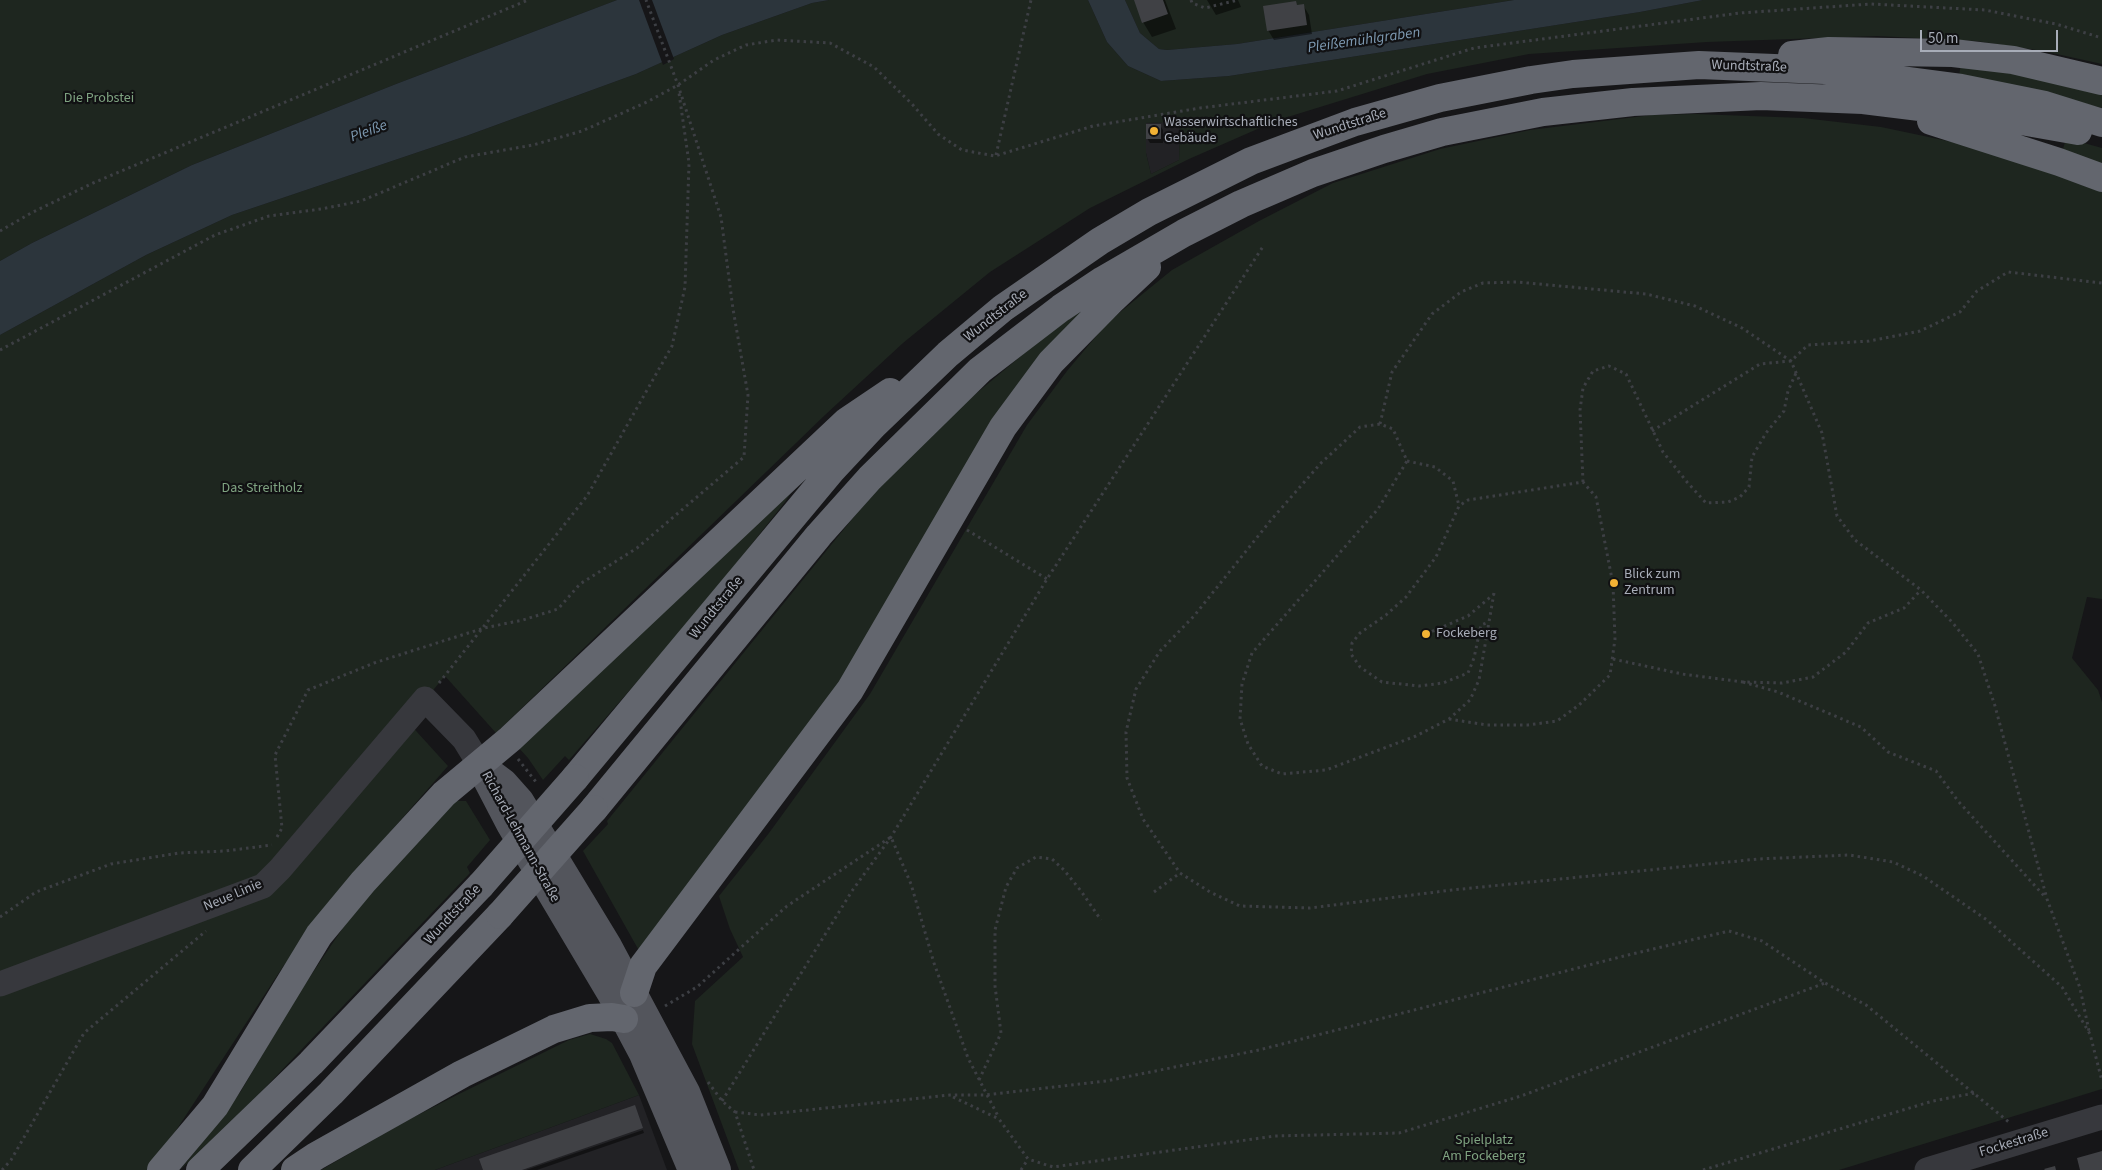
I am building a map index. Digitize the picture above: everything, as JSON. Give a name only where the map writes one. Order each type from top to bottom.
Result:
[{"type":"highway","points":[[1698,65],[1829,51],[1896,51],[2013,60],[2102,81]]},
{"type":"highway","name":"Wundtstraße","points":[[200,1170],[311,1063],[481,885],[575,778],[831,472],[874,426],[948,354],[1003,308],[1100,241],[1200,186],[1251,161],[1303,141],[1355,122],[1440,98],[1531,80],[1636,68],[1698,65],[1824,70],[1961,88],[2045,105],[2102,123]]},
{"type":"highway","name":"Wundtstraße","points":[[252,1170],[338,1086],[500,916],[594,809],[819,535],[920,426],[980,370],[1061,308],[1103,280],[1184,233],[1241,204],[1313,173],[1384,149],[1442,132],[1561,110],[1706,97],[1761,96],[1863,100],[1993,116],[2102,136]]},
{"type":"highway","points":[[1863,100],[2060,162],[2102,178]]},
{"type":"highway","points":[[634,993],[643,966],[850,690],[950,520],[1002,427],[1051,362],[1113,299],[1184,233]]},
{"type":"highway","points":[[161,1170],[215,1106],[319,935],[363,882],[444,794],[518,732],[847,421],[948,354]]},
{"type":"highway","points":[[295,1170],[316,1156],[462,1074],[554,1029],[590,1018],[612,1017],[624,1019]]},
{"type":"main road","name":"Richard-Lehmann-Straße","points":[[480,765],[504,783],[520,801],[634,993],[686,1092],[716,1170]]},
{"type":"main road","name":"Richard-Lehmann-Straße","points":[[480,765],[510,824],[643,1054],[692,1170]]},
{"type":"street","points":[[425,698],[464,739],[480,765]]},
{"type":"street","name":"Neue Linie","points":[[0,984],[263,886],[280,869],[425,698]]},
{"type":"street","name":"Fockestraße","points":[[1927,1170],[2102,1117]]},
{"type":"path","points":[[0,231],[31,213],[93,183],[528,0]]},
{"type":"path","points":[[0,918],[36,892],[110,864],[179,853],[225,852],[272,845],[282,828],[275,755],[308,690],[374,663],[484,628],[523,620],[558,609],[580,584],[636,548],[744,457],[748,395],[733,309],[721,217],[678,85],[646,0]]},
{"type":"path","points":[[996,156],[1031,0]]},
{"type":"path","points":[[1191,0],[1192,3],[1206,8],[1238,0]]},
{"type":"path","points":[[0,350],[215,235],[269,216],[361,201],[465,157],[533,145],[582,131],[647,102],[678,85],[714,60],[746,45],[777,40],[830,43],[874,67],[912,104],[938,134],[962,150],[996,156],[1093,126],[1200,108],[1337,91],[1474,48],[1740,13],[1872,4],[1985,10],[2056,24],[2102,38]]},
{"type":"path","points":[[425,698],[484,628],[587,496],[672,346],[685,287],[689,163],[678,85]]},
{"type":"path","points":[[722,1100],[852,891],[891,837],[1047,579],[1264,245]]},
{"type":"path","points":[[1652,431],[1760,364],[1791,361],[1808,345],[1869,341],[1920,330],[1960,312],[1977,291],[2008,272],[2102,283]]},
{"type":"path","points":[[1380,424],[1392,372],[1432,314],[1461,292],[1484,283],[1517,282],[1646,294],[1695,306],[1742,328],[1791,361],[1822,433],[1837,516],[1855,540],[1921,590],[1952,622],[1978,654],[2047,898],[2080,988],[2102,1081]]},
{"type":"path","points":[[1449,719],[1487,725],[1528,725],[1557,720],[1579,705],[1610,675],[1615,639],[1613,584],[1596,497],[1583,482],[1580,410],[1583,388],[1593,371],[1609,366],[1626,374],[1663,452],[1706,503],[1728,502],[1740,497],[1749,487],[1752,457],[1766,433],[1784,411],[1788,392],[1796,373]]},
{"type":"path","points":[[1408,461],[1393,429],[1380,424],[1360,427],[1321,463],[1271,520],[1194,616],[1160,651],[1136,689],[1126,732],[1127,778],[1144,819],[1180,873],[1210,892],[1240,906],[1310,908],[1452,890],[1758,859],[1849,855],[1893,862],[1923,876],[1987,920],[2062,986],[2090,1034]]},
{"type":"path","points":[[1408,461],[1434,467],[1453,482],[1459,506]]},
{"type":"path","points":[[1408,461],[1378,509],[1252,653],[1242,684],[1240,719],[1248,744],[1262,766],[1282,774],[1326,770],[1416,736],[1449,719],[1470,700],[1479,680],[1494,593],[1468,616],[1426,634]]},
{"type":"path","points":[[1489,622],[1481,624],[1474,658],[1468,673],[1443,683],[1419,686],[1382,682],[1360,666],[1351,654],[1352,643],[1360,633],[1386,615],[1406,596],[1436,557],[1459,506],[1468,500],[1583,482]]},
{"type":"path","points":[[950,520],[1047,579]]},
{"type":"path","points":[[1613,659],[1682,674],[1743,682],[1782,683],[1813,677],[1846,652],[1868,623],[1904,608],[1921,590]]},
{"type":"path","points":[[1743,682],[1778,692],[1861,727],[1888,752],[1936,771],[1958,802],[2047,898]]},
{"type":"path","points":[[665,1006],[697,987],[786,906],[891,837]]},
{"type":"path","points":[[891,837],[911,884],[934,963],[964,1050],[986,1095],[999,1119],[1028,1159],[1058,1170]]},
{"type":"path","points":[[979,1080],[1001,1033],[995,986],[995,930],[1006,887],[1017,868],[1036,857],[1052,859],[1070,877],[1101,920]]},
{"type":"path","points":[[1154,892],[1180,873]]},
{"type":"path","points":[[2,1170],[12,1160],[84,1033],[213,926]]},
{"type":"path","points":[[735,1112],[760,1116],[950,1095],[986,1095],[1106,1081],[1259,1050],[1619,957],[1729,931],[1762,941],[1826,983],[1866,1005],[1975,1093],[2028,1139]]},
{"type":"path","points":[[1053,1167],[1275,1136],[1399,1133],[1520,1096],[1826,983]]},
{"type":"path","points":[[705,1079],[722,1100],[735,1112],[754,1170]]},
{"type":"path","points":[[1703,1170],[1933,1102],[1975,1093]]},
{"type":"path","points":[[950,1095],[999,1119]]},
{"type":"path","points":[[1021,1170],[1028,1159]]},
{"type":"shaded area","points":[[1180,121],[1179,160],[1151,174],[1146,153],[1146,123]]},
{"type":"shaded area","points":[[639,1095],[667,1170],[435,1170]]},
{"type":"green space","name":"Die Probstei","points":[[0,0],[617,0],[396,84],[192,165],[32,243],[0,261]]},
{"type":"green space","name":"Das Streitholz","points":[[829,0],[1088,0],[1107,42],[1128,66],[1161,81],[1229,76],[1640,12],[1703,0],[2102,0],[2102,64],[2043,51],[1976,41],[1877,36],[1707,42],[1529,54],[1427,74],[1278,120],[1189,159],[1090,208],[990,272],[903,343],[825,415],[496,733],[445,676],[407,721],[448,766],[342,887],[282,968],[160,1155],[148,1170],[0,1170],[0,335],[146,255],[232,215],[466,136],[636,74],[722,35],[812,3]],"holes":[[[1180,122],[1179,160],[1151,174],[1146,153],[1146,123]]]},
{"type":"green space","points":[[1125,0],[1514,0],[1237,44],[1167,50],[1159,49],[1140,33]]},
{"type":"green space","points":[[1961,61],[2102,86],[2102,108],[2023,88],[1959,77]]},
{"type":"green space","name":"Spielplatz Am Fockeberg","points":[[1696,114],[1803,118],[1881,127],[1957,143],[2102,188],[2102,599],[2087,597],[2072,658],[2098,690],[2102,702],[2102,1089],[1839,1170],[739,1170],[692,1044],[695,1001],[743,957],[730,929],[719,896],[769,833],[870,694],[1027,425],[1067,371],[1108,322],[1172,270],[1259,221],[1333,183],[1440,149],[1530,130],[1652,115]]},
{"type":"green space","points":[[2066,138],[2102,148],[2102,165],[2062,153]]},
{"type":"green space","points":[[1109,290],[843,685],[642,956],[583,851],[608,824],[607,821],[857,513],[912,451],[966,402],[1039,341]]},
{"type":"green space","points":[[807,468],[785,502],[701,608],[569,760],[565,756],[543,780],[528,758],[516,745]]},
{"type":"green space","points":[[453,801],[466,801],[490,840],[467,867],[470,873],[259,1094],[180,1170],[241,1091],[295,999],[357,907]]},
{"type":"green space","points":[[590,1034],[612,1043],[639,1095],[435,1170],[321,1170],[406,1121],[457,1095],[569,1040]]},
{"type":"water","name":"Pleiße","points":[[617,0],[829,0],[812,3],[722,35],[636,74],[466,136],[232,215],[146,255],[0,335],[0,261],[32,243],[192,165],[396,84]]},
{"type":"water","name":"Pleißemühlgraben","points":[[1088,0],[1125,0],[1140,33],[1159,49],[1167,50],[1237,44],[1514,0],[1703,0],[1640,12],[1229,76],[1161,81],[1128,66],[1107,42]]},
{"type":"pier","points":[[639,0],[652,0],[674,59],[663,65]]},
{"type":"building","points":[[1134,0],[1163,0],[1168,14],[1142,23]]},
{"type":"building","points":[[1296,1],[1297,5],[1304,4],[1307,25],[1267,31],[1263,6]]},
{"type":"building","name":"Wasserwirtschaftliches Gebäude","points":[[1146,124],[1161,124],[1161,139],[1146,139]]},
{"type":"building","points":[[635,1105],[643,1128],[522,1170],[483,1170],[479,1159]]},
{"type":"building","points":[[2102,1151],[2102,1170],[2080,1170],[2077,1158]]},
{"type":"building","points":[[2055,1166],[2056,1170],[2044,1169]]},
{"type":"place","name":"Wasserwirtschaftliches Gebäude","points":[[1154,131]]},
{"type":"place","name":"Blick zum Zentrum","points":[[1614,583]]},
{"type":"place","name":"Fockeberg","points":[[1426,634]]}]
